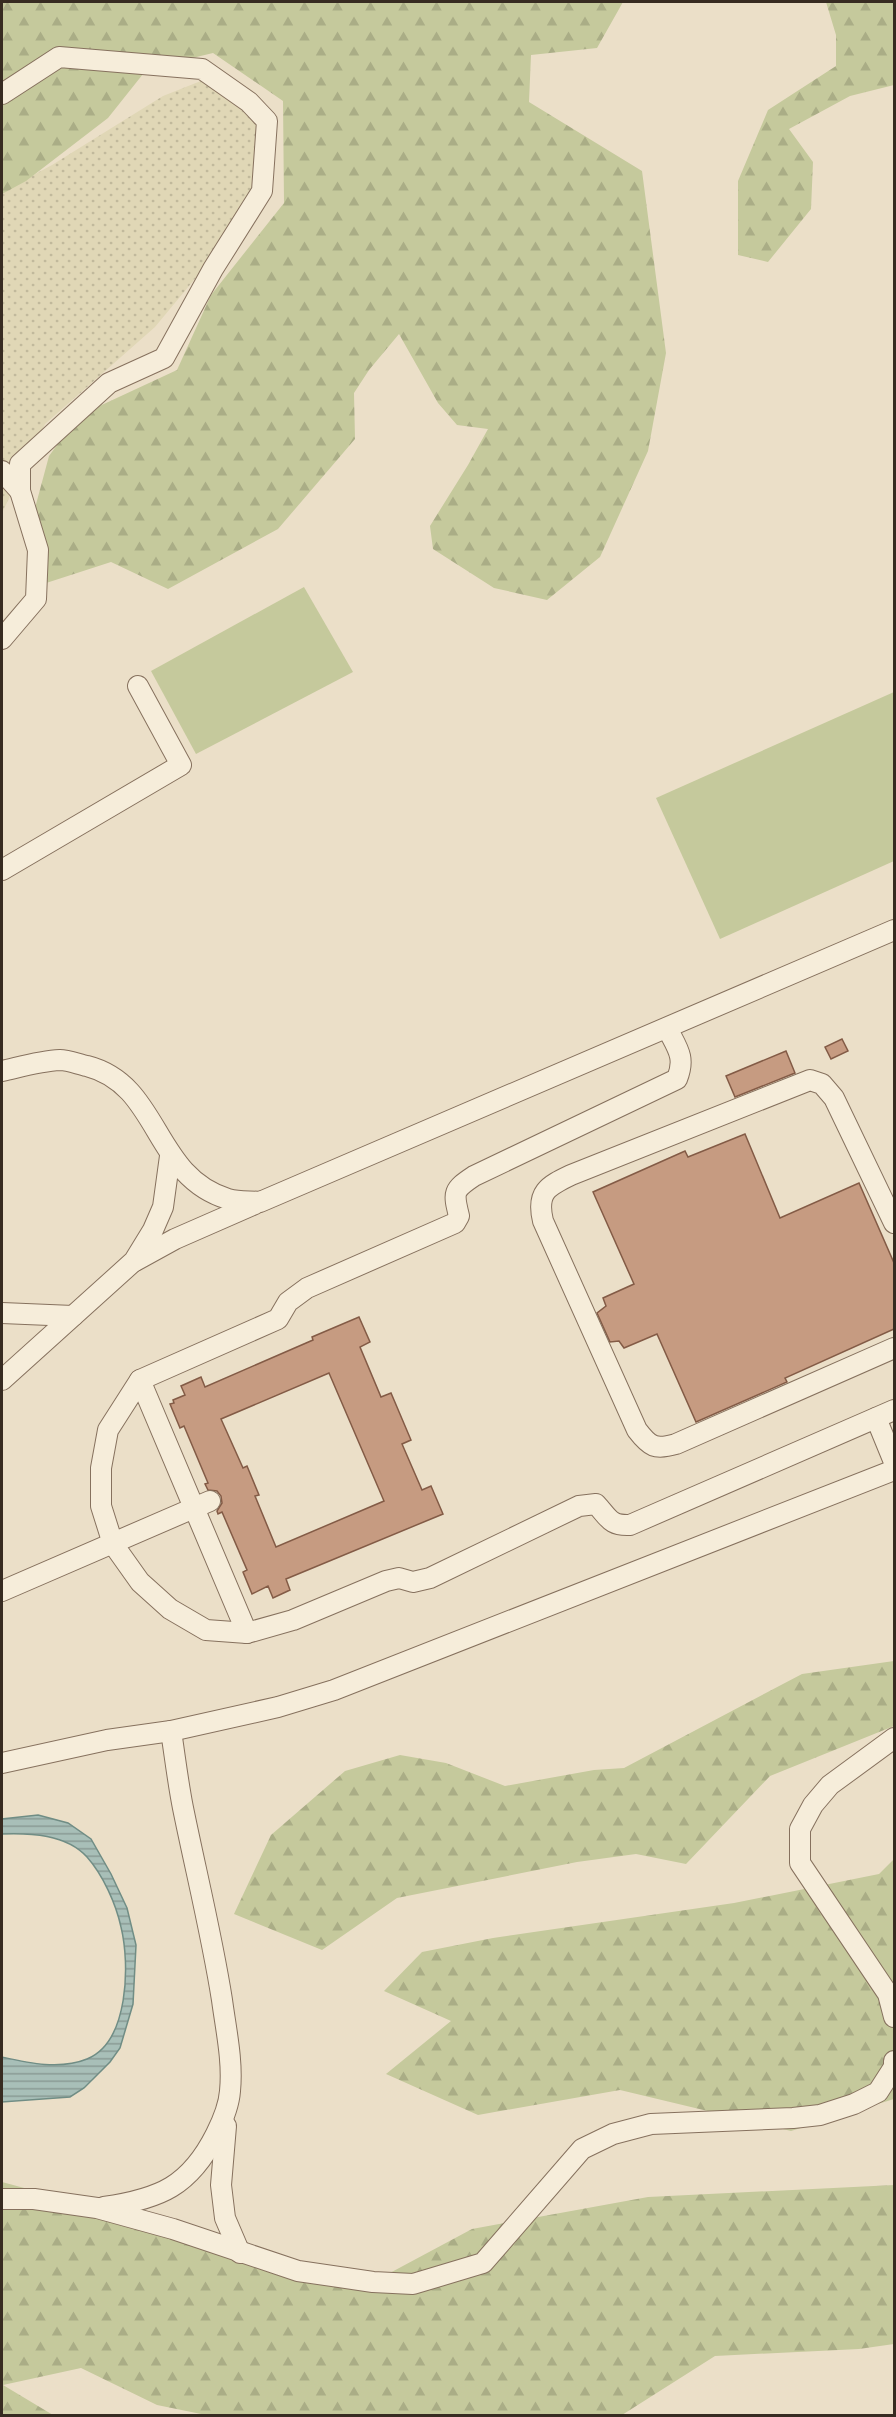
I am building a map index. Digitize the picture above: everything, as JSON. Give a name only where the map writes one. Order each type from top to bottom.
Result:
[{"type":"lane","points":[[2,94],[59,57],[202,69],[249,102],[267,121],[262,190],[213,269],[164,358],[109,383],[20,464],[20,491],[38,550],[36,599],[2,639]]},
{"type":"lane","points":[[2,471],[20,491]]},
{"type":"lane","points":[[2,628],[36,599]]},
{"type":"lane","points":[[2,870],[181,765],[138,686]]},
{"type":"lane","points":[[2,1380],[134,1261],[175,1239],[894,930]]},
{"type":"lane","points":[[667,1028],[679,1051],[682,1066],[677,1079],[474,1176],[458,1186],[454,1197],[459,1216],[455,1223],[307,1288],[288,1302],[278,1319],[140,1380],[108,1430],[101,1468],[101,1506],[113,1544],[140,1582],[170,1609],[206,1629],[247,1633],[293,1620],[386,1581],[399,1578],[413,1582],[430,1578],[579,1506],[596,1504],[610,1522],[618,1526],[630,1525],[894,1410]]},
{"type":"lane","points":[[2,1071],[62,1060],[95,1068],[115,1078],[135,1095],[170,1156],[190,1178],[212,1194],[231,1200],[260,1202]]},
{"type":"lane","points":[[894,1223],[834,1098],[822,1084],[810,1080],[550,1185],[542,1196],[540,1208],[543,1221],[636,1430],[648,1444],[663,1448],[676,1444],[894,1348]]},
{"type":"lane","points":[[134,1261],[153,1230],[163,1207],[170,1156]]},
{"type":"lane","points":[[2,1313],[73,1316]]},
{"type":"lane","points":[[140,1380],[202,1505],[247,1633]]},
{"type":"lane","points":[[876,1418],[894,1462]]},
{"type":"lane","points":[[2,1763],[107,1740],[171,1731],[278,1707],[334,1690],[894,1470]]},
{"type":"lane","points":[[2,1591],[202,1505]]},
{"type":"lane","points":[[171,1731],[182,1806],[214,1949],[231,2062],[221,2186],[225,2218],[240,2253]]},
{"type":"lane","points":[[894,1738],[830,1785],[813,1805],[800,1829],[800,1863],[888,1994],[894,2017]]},
{"type":"lane","points":[[2,2199],[34,2199],[97,2208],[172,2229],[298,2271],[373,2282],[413,2284],[483,2263],[582,2149],[613,2134],[651,2124],[819,2115],[854,2104],[878,2092],[894,2067],[894,2061]]},
{"type":"lane","points":[[97,2208],[137,2202],[172,2188],[190,2174],[206,2156],[220,2127],[230,2093]]},
{"type":"shaded area","points":[[216,75],[266,119],[252,210],[155,327],[45,424],[2,513],[2,192],[52,165],[163,96]]},
{"type":"green space","points":[[2,2],[623,2],[597,48],[531,55],[529,102],[642,171],[666,353],[648,451],[600,557],[547,600],[494,588],[433,549],[430,526],[488,429],[457,425],[438,403],[399,334],[369,370],[354,393],[355,439],[278,529],[168,589],[111,562],[40,585],[31,523],[49,456],[78,416],[177,370],[211,295],[284,203],[283,101],[213,53],[147,69],[108,118],[26,181],[2,194]]},
{"type":"green space","points":[[826,2],[894,2],[894,85],[850,96],[789,129],[813,162],[811,209],[768,262],[738,255],[738,181],[768,110],[836,66],[836,35]]},
{"type":"green space","points":[[304,587],[353,672],[196,754],[151,671]]},
{"type":"green space","points":[[894,692],[894,861],[720,939],[656,798]]},
{"type":"green space","points":[[894,1661],[894,1726],[770,1776],[686,1864],[636,1854],[577,1862],[397,1898],[322,1950],[234,1914],[271,1835],[345,1771],[400,1755],[446,1763],[505,1786],[594,1770],[624,1768],[802,1674]]},
{"type":"green space","points":[[894,1859],[894,2099],[791,2131],[620,2090],[478,2115],[386,2074],[451,2021],[384,1991],[422,1952],[493,1938],[734,1903],[879,1874]]},
{"type":"green space","points":[[2,2182],[373,2282],[472,2229],[648,2197],[894,2185],[894,2344],[859,2349],[715,2356],[622,2415],[206,2415],[157,2405],[81,2368],[3,2385],[53,2415],[2,2415]]},
{"type":"water","points":[[38,1815],[68,1823],[91,1839],[111,1874],[127,1908],[136,1945],[133,2004],[120,2048],[110,2062],[84,2088],[70,2097],[2,2102],[2,2057],[55,2065],[87,2059],[101,2050],[111,2036],[119,2020],[123,2000],[125,1961],[121,1927],[108,1890],[93,1864],[78,1849],[58,1839],[36,1835],[2,1834],[2,1819]]},
{"type":"building","points":[[842,1039],[848,1051],[831,1059],[825,1047]]},
{"type":"building","points":[[786,1051],[795,1073],[735,1097],[726,1076]]},
{"type":"building","points":[[745,1134],[780,1218],[859,1183],[894,1263],[894,1329],[785,1378],[787,1382],[696,1422],[657,1334],[624,1348],[619,1341],[610,1342],[597,1313],[606,1306],[603,1298],[634,1284],[593,1192],[685,1151],[688,1157]]},
{"type":"building","points":[[359,1317],[370,1342],[360,1347],[381,1397],[391,1393],[411,1440],[402,1444],[422,1490],[431,1486],[443,1514],[286,1579],[290,1590],[273,1598],[268,1586],[252,1594],[243,1572],[247,1570],[222,1512],[218,1514],[217,1511],[222,1503],[221,1496],[217,1491],[208,1490],[205,1484],[208,1483],[184,1426],[180,1428],[170,1404],[174,1403],[173,1400],[185,1395],[181,1386],[201,1377],[205,1387],[313,1340],[312,1337]],"holes":[[[329,1373],[384,1501],[276,1547],[255,1496],[259,1495],[247,1466],[243,1468],[221,1419]]]}]
